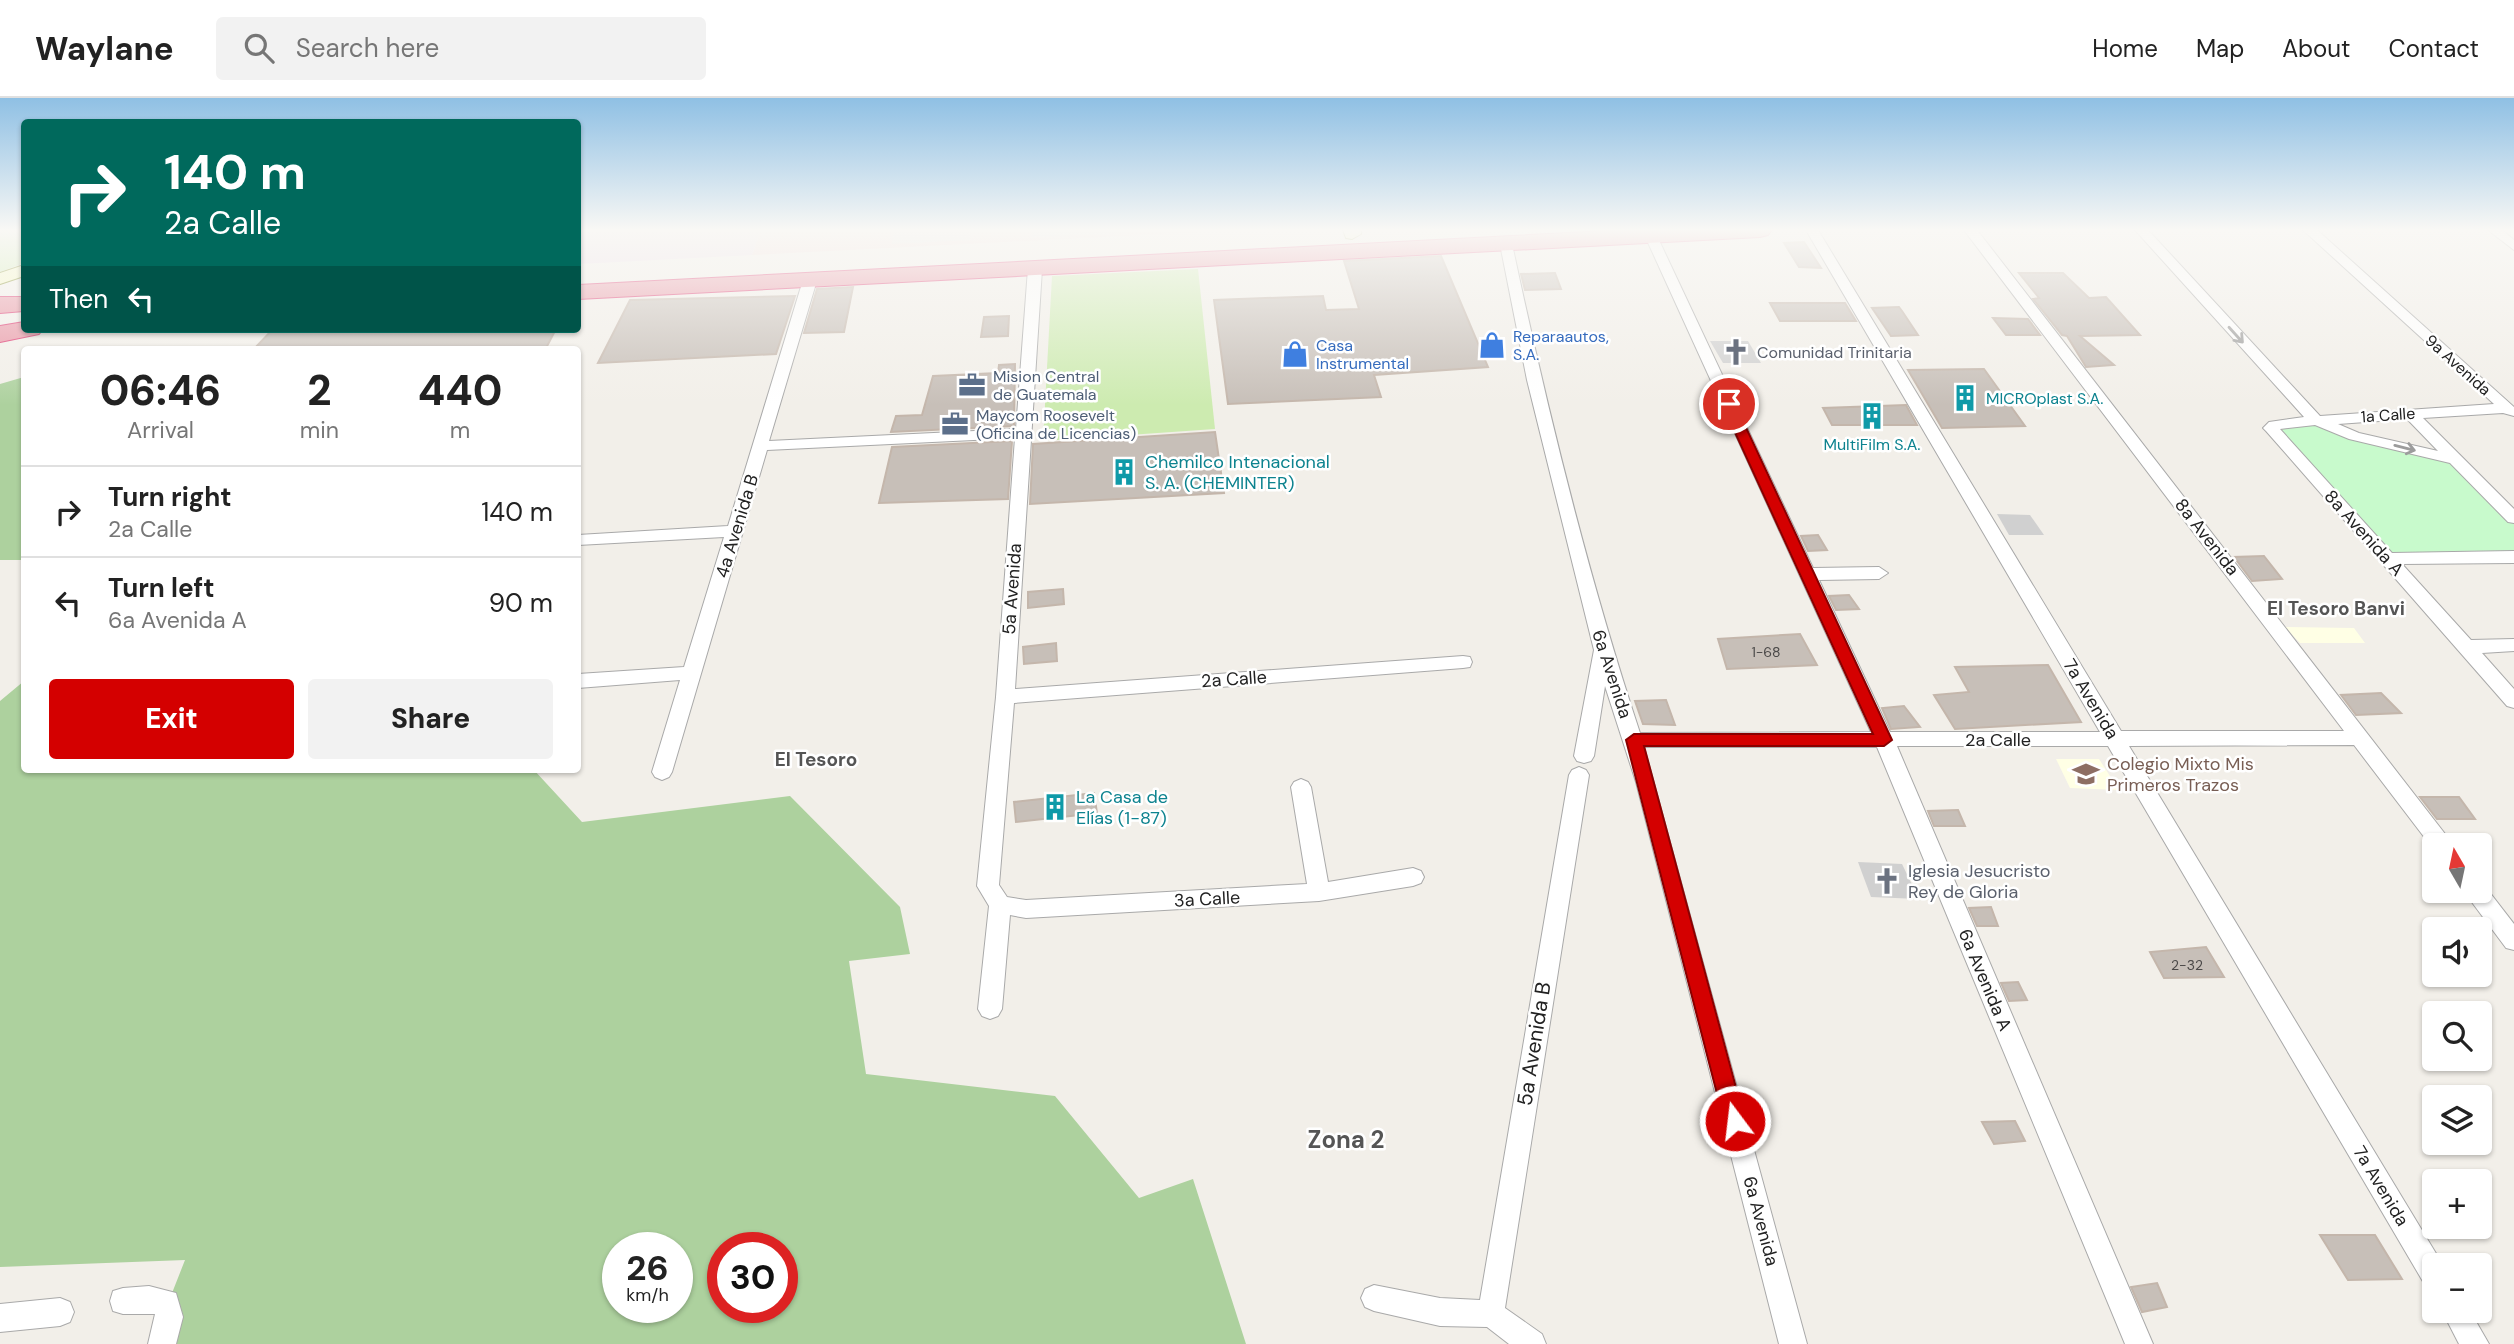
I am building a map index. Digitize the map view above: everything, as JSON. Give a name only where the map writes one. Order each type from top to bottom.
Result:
[{"type":"highway","points":[[581,292],[647,288]]},
{"type":"highway","points":[[0,305],[21,304]]},
{"type":"highway","points":[[0,322],[21,320]]},
{"type":"highway","points":[[0,334],[21,330]]},
{"type":"street","name":"4a Avenida B","points":[[662,772],[807,288]]},
{"type":"street","name":"5a Avenida","points":[[1000,905],[988,886],[1005,697],[1034,288]]},
{"type":"street","name":"6a Avenida","points":[[1515,288],[1534,380],[1603,650],[1634,740],[1793,1344]]},
{"type":"street","name":"6a Avenida A","points":[[1675,288],[1884,740],[2139,1344]]},
{"type":"street","name":"7a Avenida","points":[[1847,288],[2422,1256]]},
{"type":"street","name":"8a Avenida","points":[[2015,288],[2433,833]]},
{"type":"street","points":[[2194,288],[2315,421],[2354,436],[2456,460]]},
{"type":"street","name":"9a Avenida","points":[[2374,288],[2510,411]]},
{"type":"street","name":"1a Calle","points":[[2271,428],[2274,425],[2410,414],[2510,411]]},
{"type":"street","points":[[2410,414],[2514,518]]},
{"type":"street","name":"8a Avenida A","points":[[2271,428],[2514,701]]},
{"type":"street","points":[[761,446],[1023,433]]},
{"type":"street","points":[[581,540],[736,531]]},
{"type":"street","points":[[2388,559],[2514,557]]},
{"type":"street","points":[[1807,573],[1879,573]]},
{"type":"street","points":[[2466,647],[2514,645]]},
{"type":"street","name":"5a Avenida B","points":[[1491,1314],[1603,650]]},
{"type":"street","name":"2a Calle","points":[[1005,697],[1463,662]]},
{"type":"street","points":[[581,681],[692,674]]},
{"type":"street","name":"2a Calle","points":[[1634,740],[2362,738]]},
{"type":"street","points":[[1301,788],[1319,892]]},
{"type":"street","name":"3a Calle","points":[[1000,905],[1026,909],[1319,892],[1413,877]]},
{"type":"street","points":[[2485,903],[2514,942]]},
{"type":"street","points":[[990,1009],[1000,905]]},
{"type":"street","points":[[1374,1298],[1440,1312],[1491,1314],[1532,1344]]},
{"type":"street","points":[[123,1301],[149,1299],[166,1303],[170,1317],[162,1344]]},
{"type":"street","points":[[0,1318],[60,1312]]},
{"type":"street","points":[[2462,1323],[2475,1344]]},
{"type":"shaded area","name":"Comunidad Trinitaria","points":[[1710,341],[1748,341],[1761,363],[1723,363]]},
{"type":"shaded area","points":[[1997,514],[2030,515],[2044,535],[2009,535]]},
{"type":"shaded area","points":[[2285,627],[2354,628],[2365,643],[2300,643]]},
{"type":"shaded area","name":"Colegio Mixto Mis Primeros Trazos","points":[[2056,759],[2099,759],[2119,790],[2070,788]]},
{"type":"shaded area","name":"Iglesia Jesucristo Rey de Gloria","points":[[1858,862],[1902,864],[1919,899],[1871,897]]},
{"type":"green space","points":[[1051,288],[1200,288],[1215,429],[1043,441]]},
{"type":"green space","points":[[21,378],[21,560],[0,560],[0,384]]},
{"type":"green space","points":[[2315,423],[2452,462],[2514,523],[2514,553],[2390,555],[2276,428]]},
{"type":"green space","points":[[21,684],[21,773],[537,773],[582,822],[790,796],[900,907],[910,954],[849,961],[866,1074],[1055,1096],[1139,1198],[1193,1179],[1246,1344],[152,1344],[185,1260],[0,1267],[0,701]]},
{"type":"building","points":[[853,288],[844,332],[804,333],[817,289]]},
{"type":"building","name":"Casa Instrumental","points":[[1352,288],[1455,288],[1488,367],[1374,375],[1381,397],[1228,404],[1214,300],[1323,296],[1326,310],[1359,309]]},
{"type":"building","points":[[1525,288],[1561,289],[1525,290]]},
{"type":"building","points":[[2031,288],[2079,288],[2089,298],[2106,297],[2140,335],[2080,336],[2114,365],[2086,367],[2067,336],[2062,335],[2033,299],[2039,298]]},
{"type":"building","points":[[795,296],[776,354],[598,363],[630,300]]},
{"type":"building","points":[[1770,303],[1845,303],[1856,321],[1780,321]]},
{"type":"building","points":[[1899,307],[1918,335],[1891,336],[1872,308]]},
{"type":"building","points":[[1009,316],[1008,336],[981,337],[984,317]]},
{"type":"building","points":[[1993,318],[2028,319],[2040,335],[2006,335]]},
{"type":"building","points":[[269,333],[554,333],[547,346],[257,346]]},
{"type":"building","points":[[1015,364],[1014,426],[891,432],[896,416],[922,415],[933,376],[998,373],[999,365]]},
{"type":"building","name":"MICROplast S.A.","points":[[1984,369],[2025,426],[1942,428],[1908,370]]},
{"type":"building","name":"MultiFilm S.A.","points":[[1906,405],[1917,425],[1832,425],[1823,408]]},
{"type":"building","name":"Chemilco Intenacional S. A. (CHEMINTER)","points":[[1215,432],[1224,493],[1030,504],[1033,444]]},
{"type":"building","points":[[1012,441],[1008,499],[879,503],[892,447]]},
{"type":"building","points":[[1818,535],[1827,550],[1808,551],[1801,536]]},
{"type":"building","points":[[2264,556],[2282,579],[2252,581],[2234,557]]},
{"type":"building","points":[[1063,589],[1064,604],[1028,608],[1028,592]]},
{"type":"building","points":[[1849,595],[1859,609],[1836,610],[1829,596]]},
{"type":"building","points":[[1800,634],[1817,665],[1727,669],[1718,639]]},
{"type":"building","points":[[1056,643],[1057,661],[1024,664],[1023,647]]},
{"type":"building","points":[[2048,665],[2081,722],[1955,729],[1934,695],[1969,692],[1955,667]]},
{"type":"building","points":[[2381,693],[2401,713],[2356,715],[2341,695]]},
{"type":"building","points":[[1666,700],[1675,725],[1643,724],[1635,701]]},
{"type":"building","points":[[1904,706],[1920,727],[1891,729],[1882,708]]},
{"type":"building","name":"La Casa de Elías (1-87)","points":[[1094,793],[1097,813],[1016,822],[1014,802]]},
{"type":"building","points":[[2420,797],[2459,797],[2475,819],[2437,819]]},
{"type":"building","points":[[1958,810],[1965,826],[1934,826],[1928,811]]},
{"type":"building","points":[[1991,907],[1998,926],[1977,926],[1969,908]]},
{"type":"building","points":[[2206,947],[2224,977],[2164,978],[2150,952]]},
{"type":"building","points":[[2018,982],[2027,1000],[2009,1001],[2001,983]]},
{"type":"building","points":[[2015,1121],[2025,1141],[1994,1144],[1982,1122]]},
{"type":"building","points":[[2320,1235],[2375,1235],[2402,1279],[2348,1280]]},
{"type":"building","points":[[2157,1283],[2167,1307],[2142,1312],[2131,1287]]},
{"type":"place","name":"Reparaautos, S.A.","points":[[1492,345]]},
{"type":"place","name":"Comunidad Trinitaria","points":[[1736,352]]},
{"type":"place","name":"Casa Instrumental","points":[[1295,354]]},
{"type":"place","name":"Mision Central de Guatemala","points":[[972,385]]},
{"type":"place","name":"MICROplast S.A.","points":[[1965,398]]},
{"type":"place","name":"MultiFilm S.A.","points":[[1872,416]]},
{"type":"place","name":"Maycom Roosevelt (Oficina de Licencias)","points":[[955,424]]},
{"type":"place","name":"Chemilco Intenacional S. A. (CHEMINTER)","points":[[1124,472]]},
{"type":"place","name":"Colegio Mixto Mis Primeros Trazos","points":[[2086,774]]},
{"type":"place","name":"La Casa de Elías (1-87)","points":[[1055,807]]},
{"type":"place","name":"Iglesia Jesucristo Rey de Gloria","points":[[1887,881]]},
{"type":"district","name":"El Tesoro Banvi","points":[[2336,608]]},
{"type":"district","name":"El Tesoro","points":[[816,759]]},
{"type":"district","name":"Zona 2","points":[[1346,1139]]},
{"type":"route","points":[[1729,404],[1884,740],[1634,740],[1735,1121]]}]
